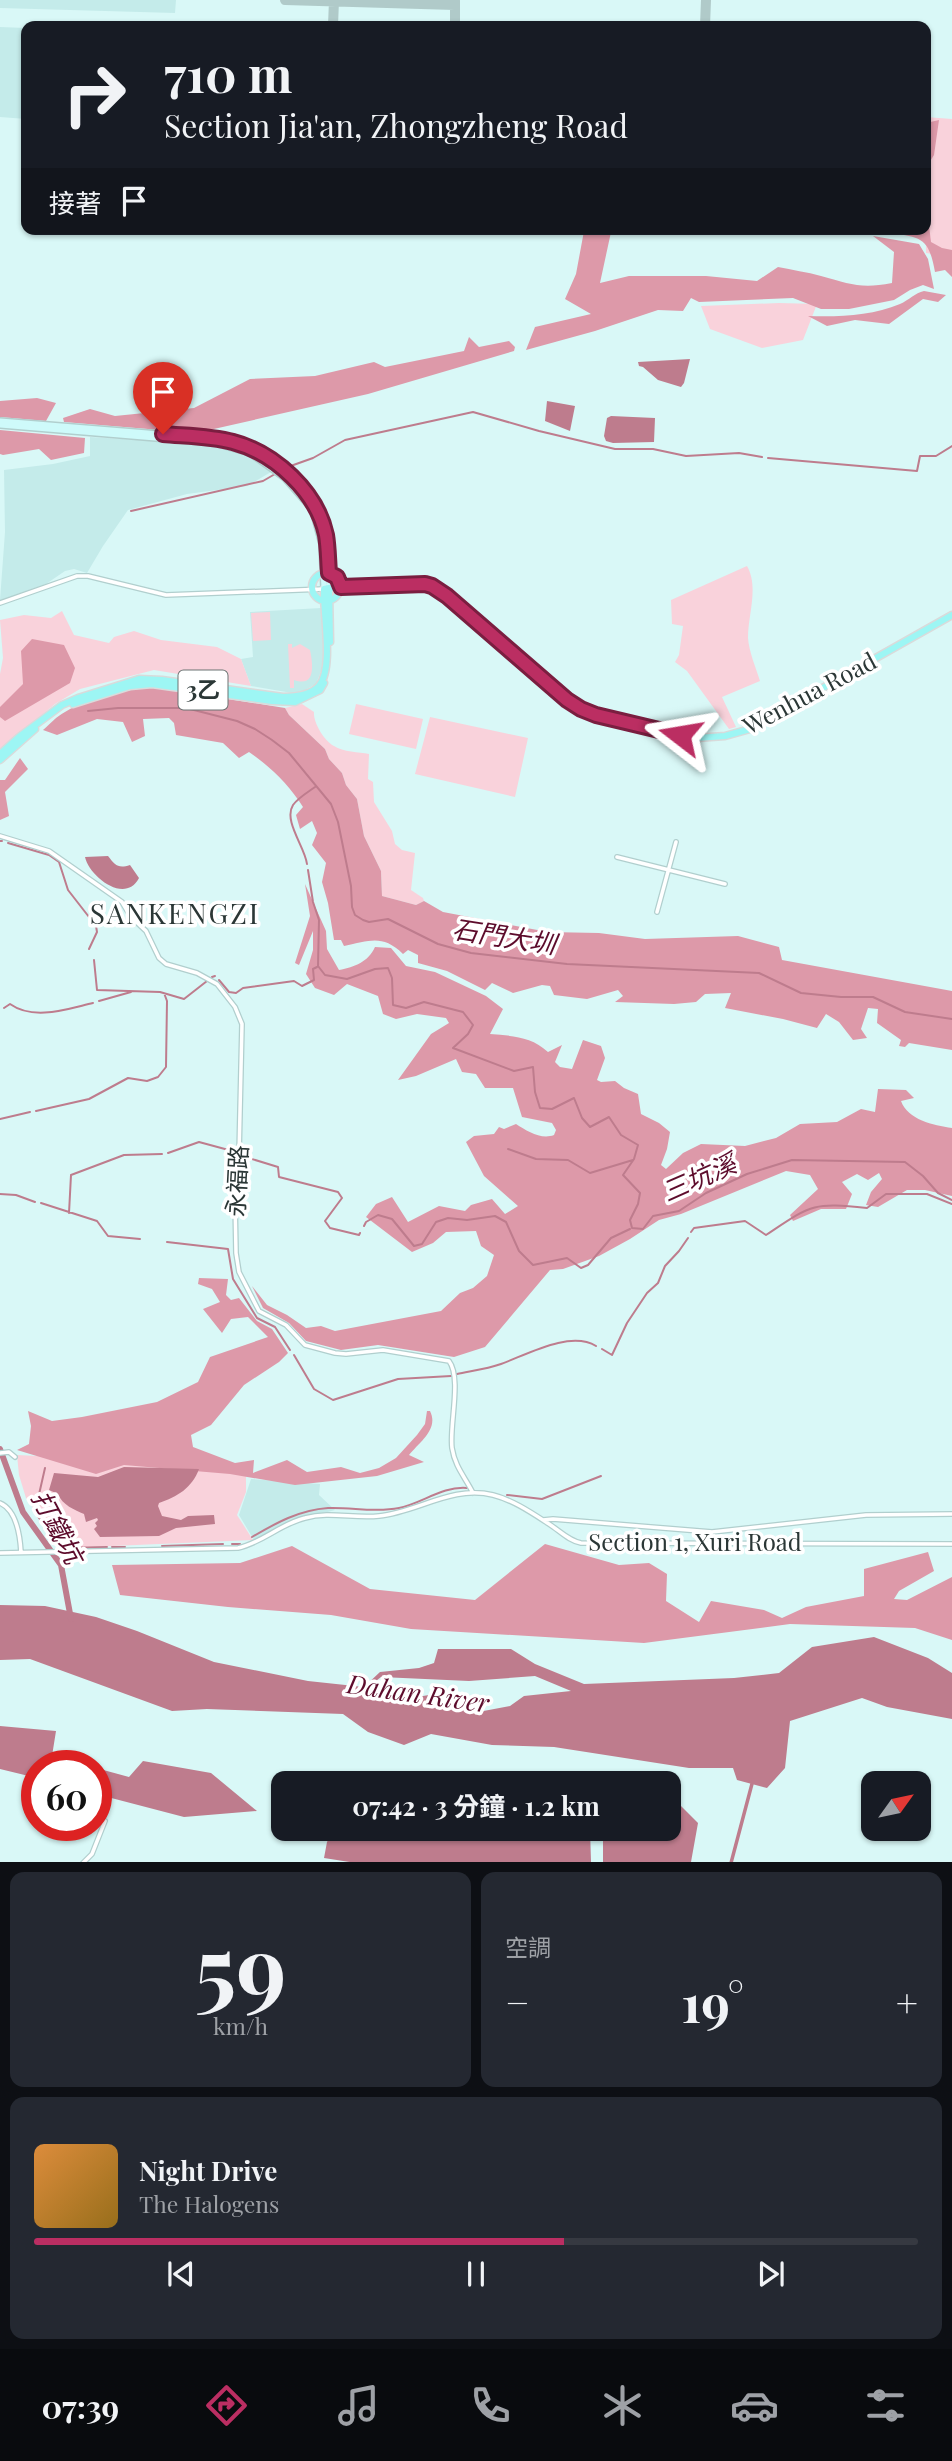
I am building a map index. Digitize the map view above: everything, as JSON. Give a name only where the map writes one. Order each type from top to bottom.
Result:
[{"type":"main road","points":[[0,423],[221,439],[255,450],[292,477],[316,507],[326,535],[327,588]]},
{"type":"main road","points":[[327,573],[337,577],[341,587],[339,595],[326,602],[314,596],[312,589],[316,577],[327,573]]},
{"type":"main road","name":"Wenhua Road","points":[[327,588],[413,584],[432,586],[581,709],[668,733],[696,737],[725,736],[750,729],[952,615]]},
{"type":"main road","name":"3乙","points":[[0,754],[62,705],[139,679],[284,698],[302,695],[319,686],[326,672],[327,588]]},
{"type":"main road","name":"3乙","points":[[0,760],[57,713],[75,703],[130,686],[152,684],[284,702],[306,698],[320,690],[329,673],[326,602]]},
{"type":"street","name":"Wenhua Road","points":[[0,603],[77,576],[166,594],[327,588]]},
{"type":"street","name":"永福路","points":[[0,836],[49,851],[95,881],[122,902],[131,917],[146,931],[155,952],[166,964],[209,978],[224,990],[242,1024],[239,1155],[235,1200],[236,1253],[242,1279],[259,1311],[286,1325],[305,1345],[335,1353],[383,1350],[449,1361],[454,1371],[451,1433],[454,1460],[473,1493]]},
{"type":"street","points":[[657,912],[676,842]]},
{"type":"street","points":[[617,857],[725,884]]},
{"type":"street","points":[[2,1452],[15,1457]]},
{"type":"street","name":"Section 1, Xuri Road","points":[[0,1553],[237,1548],[256,1542],[277,1528],[305,1518],[330,1514],[367,1517],[393,1514],[450,1495],[473,1493],[507,1500],[581,1543],[952,1544]]},
{"type":"street","points":[[0,1503],[7,1507],[19,1529],[20,1552]]},
{"type":"street","points":[[543,1520],[712,1532],[866,1515],[952,1514]]},
{"type":"street","points":[[84,1862],[92,1854],[97,1841]]},
{"type":"shaded area","points":[[0,0],[176,0],[175,13],[0,8]]},
{"type":"shaded area","points":[[0,27],[21,28],[21,119],[0,117]]},
{"type":"shaded area","points":[[931,117],[952,119],[952,257],[926,253],[926,235],[931,235]]},
{"type":"shaded area","points":[[939,120],[931,160],[931,122]]},
{"type":"shaded area","points":[[583,235],[610,235],[600,283],[629,276],[706,276],[757,281],[778,267],[856,285],[892,283],[894,252],[873,236],[919,244],[928,259],[934,289],[923,285],[894,300],[849,309],[821,309],[793,298],[699,302],[691,298],[683,311],[658,310],[526,350],[535,327],[591,314],[565,299],[576,274]]},
{"type":"shaded area","points":[[903,235],[930,235],[931,242],[952,250],[952,277],[945,270],[935,272],[929,250],[925,244]]},
{"type":"shaded area","points":[[924,291],[946,295],[938,302],[923,299],[889,324],[855,320],[827,326],[808,316],[843,316],[878,311],[900,304]]},
{"type":"shaded area","points":[[817,304],[803,340],[762,348],[710,329],[701,306]]},
{"type":"shaded area","points":[[469,337],[479,347],[509,341],[515,347],[514,351],[368,394],[196,433],[64,422],[63,418],[90,409],[115,416],[194,408],[250,379],[315,376],[374,362],[385,367],[464,351]]},
{"type":"shaded area","points":[[690,359],[681,387],[658,380],[639,366],[638,362]]},
{"type":"shaded area","points":[[37,398],[56,403],[46,421],[0,417],[0,401]]},
{"type":"shaded area","points":[[547,401],[575,406],[570,431],[545,421]]},
{"type":"shaded area","points":[[607,418],[655,418],[654,442],[606,441],[604,436]]},
{"type":"shaded area","points":[[0,430],[85,438],[84,453],[51,460],[39,449],[3,455],[0,454]]},
{"type":"shaded area","points":[[90,437],[218,445],[247,455],[271,472],[247,486],[187,494],[128,510],[87,573],[74,569],[65,571],[46,584],[0,600],[5,532],[4,470],[90,456]]},
{"type":"shaded area","points":[[747,566],[753,592],[748,638],[760,681],[722,697],[736,727],[729,729],[687,671],[675,662],[679,655],[683,626],[672,624],[671,600]]},
{"type":"shaded area","points":[[321,608],[325,661],[316,684],[298,694],[251,686],[241,659],[253,657],[250,612]]},
{"type":"shaded area","points":[[62,611],[74,635],[109,643],[114,637],[134,631],[161,640],[217,647],[241,659],[251,686],[154,670],[80,689],[55,704],[0,750],[0,674],[3,658],[0,620],[24,615],[51,618]]},
{"type":"shaded area","points":[[270,612],[271,640],[253,641],[251,613]]},
{"type":"shaded area","points":[[32,639],[64,645],[75,668],[70,683],[5,721],[0,717],[0,707],[23,684],[21,651]]},
{"type":"shaded area","points":[[288,644],[292,644],[292,648],[300,644],[310,650],[312,668],[310,678],[301,682],[294,680],[294,688],[290,688]]},
{"type":"shaded area","points":[[152,687],[285,708],[325,749],[357,799],[364,836],[381,871],[382,896],[416,905],[424,901],[443,912],[548,932],[599,933],[645,939],[738,936],[779,947],[782,960],[952,991],[952,1050],[909,1043],[905,1047],[899,1046],[901,1040],[877,1023],[878,1009],[868,1008],[861,1029],[867,1038],[853,1040],[839,1022],[826,1014],[817,1028],[725,1008],[731,993],[705,994],[696,1002],[674,1004],[615,1002],[623,996],[618,990],[587,999],[554,995],[550,986],[542,985],[513,993],[492,983],[485,990],[447,971],[418,963],[418,955],[408,950],[403,954],[382,941],[344,946],[341,940],[334,940],[322,882],[326,863],[312,845],[317,833],[312,821],[300,829],[296,815],[303,807],[286,784],[249,752],[239,758],[223,743],[176,735],[174,723],[169,718],[143,719],[145,736],[132,742],[123,722],[97,719],[57,735],[43,730],[62,714],[85,702],[118,692]]},
{"type":"shaded area","points":[[302,704],[314,712],[317,726],[330,744],[342,750],[369,754],[368,779],[373,782],[374,802],[392,831],[395,844],[402,850],[415,853],[411,890],[424,901],[416,905],[382,896],[381,871],[364,836],[357,799],[325,749],[285,708]]},
{"type":"shaded area","points":[[356,704],[423,719],[416,749],[349,734]]},
{"type":"shaded area","points":[[430,717],[528,738],[515,797],[415,774]]},
{"type":"shaded area","points":[[20,758],[28,769],[5,792],[9,816],[0,820],[0,780],[5,780]]},
{"type":"shaded area","points":[[108,856],[117,865],[130,865],[139,878],[133,886],[125,889],[108,885],[93,872],[85,857]]},
{"type":"shaded area","points":[[305,884],[326,931],[327,949],[339,970],[360,963],[375,947],[391,948],[406,966],[435,972],[486,996],[503,1009],[490,1034],[528,1040],[548,1052],[562,1045],[555,1062],[560,1067],[572,1069],[583,1040],[601,1046],[605,1058],[597,1080],[615,1081],[638,1094],[641,1114],[670,1132],[661,1165],[666,1169],[683,1153],[701,1144],[745,1146],[776,1138],[800,1124],[837,1122],[861,1109],[875,1112],[878,1089],[906,1090],[914,1098],[901,1101],[909,1113],[929,1123],[952,1128],[952,1196],[925,1190],[907,1190],[878,1207],[866,1205],[871,1192],[882,1179],[879,1173],[868,1180],[857,1174],[842,1182],[852,1194],[846,1209],[821,1209],[793,1221],[790,1215],[818,1189],[810,1175],[786,1171],[681,1214],[659,1220],[599,1256],[563,1269],[550,1270],[485,1347],[454,1357],[378,1345],[341,1350],[306,1341],[289,1323],[263,1308],[252,1286],[267,1305],[306,1328],[321,1326],[335,1331],[441,1311],[460,1293],[473,1288],[487,1276],[494,1255],[481,1246],[476,1231],[446,1232],[433,1243],[412,1252],[366,1217],[376,1204],[392,1197],[408,1222],[439,1206],[465,1211],[471,1205],[492,1199],[505,1214],[518,1206],[484,1176],[466,1142],[474,1136],[494,1134],[499,1127],[504,1129],[516,1124],[534,1134],[544,1136],[554,1135],[556,1130],[552,1123],[522,1117],[513,1088],[485,1088],[476,1074],[462,1072],[456,1059],[416,1076],[398,1080],[431,1034],[449,1023],[446,1018],[417,1014],[396,1019],[383,1014],[378,996],[347,984],[334,995],[315,988],[306,974],[313,950],[313,931],[299,965],[295,963],[310,916]]},
{"type":"shaded area","points":[[199,1278],[228,1279],[226,1295],[231,1300],[239,1298],[257,1321],[272,1329],[288,1353],[244,1385],[211,1425],[191,1435],[193,1447],[235,1463],[254,1460],[253,1473],[287,1460],[307,1472],[341,1467],[360,1473],[379,1468],[396,1458],[425,1424],[427,1411],[430,1411],[430,1429],[409,1455],[424,1462],[377,1476],[295,1485],[230,1474],[124,1465],[96,1474],[17,1450],[29,1444],[31,1426],[28,1411],[52,1421],[157,1402],[198,1382],[210,1357],[268,1337],[248,1317],[231,1319],[222,1333],[203,1309],[220,1302],[212,1289],[198,1284]]},
{"type":"shaded area","points":[[17,1455],[246,1466],[246,1492],[237,1515],[253,1540],[66,1548],[58,1543],[26,1498],[19,1475]]},
{"type":"shaded area","points":[[124,1467],[199,1469],[188,1487],[158,1506],[162,1516],[181,1520],[188,1516],[214,1515],[215,1524],[176,1528],[159,1536],[100,1537],[94,1529],[97,1526],[97,1518],[86,1522],[84,1514],[69,1507],[58,1494],[49,1490],[54,1473],[98,1477]]},
{"type":"shaded area","points":[[251,1479],[320,1484],[319,1495],[335,1510],[290,1522],[254,1540],[239,1515]]},
{"type":"shaded area","points":[[545,1544],[619,1565],[649,1563],[667,1574],[666,1601],[699,1622],[711,1601],[764,1610],[782,1618],[806,1607],[864,1596],[864,1569],[928,1552],[934,1571],[899,1591],[894,1599],[907,1600],[952,1577],[952,1640],[915,1628],[790,1624],[644,1643],[411,1629],[331,1615],[120,1595],[112,1565],[240,1563],[292,1546],[370,1589],[475,1600]]},
{"type":"shaded area","points":[[0,1605],[45,1606],[96,1617],[214,1662],[308,1681],[364,1687],[380,1672],[419,1668],[434,1663],[438,1649],[511,1649],[535,1664],[584,1684],[734,1678],[779,1673],[812,1647],[874,1637],[928,1658],[952,1673],[952,1719],[887,1707],[862,1698],[790,1721],[785,1768],[767,1788],[737,1780],[733,1768],[689,1768],[554,1747],[492,1745],[431,1734],[404,1745],[368,1732],[343,1714],[207,1709],[172,1711],[30,1659],[0,1660]],"holes":[[[535,1676],[571,1691],[524,1696],[510,1706],[473,1713],[435,1694],[399,1700],[371,1685],[381,1677],[469,1681]]]},
{"type":"shaded area","points":[[0,1726],[56,1731],[53,1750],[21,1750],[21,1774],[0,1769]]},
{"type":"shaded area","points":[[143,1761],[211,1773],[257,1811],[184,1817],[112,1798],[112,1772],[129,1777]]},
{"type":"shaded area","points":[[681,1806],[698,1823],[691,1862],[603,1862],[603,1841],[681,1841]]},
{"type":"shaded area","points":[[328,1841],[590,1841],[591,1862],[350,1862],[324,1858]]},
{"type":"waterway","points":[[285,468],[313,458],[345,440],[473,412],[615,449],[653,449],[686,456],[739,453],[762,457]]},
{"type":"waterway","points":[[768,458],[917,471],[920,456],[936,456],[952,446]]},
{"type":"waterway","points":[[131,511],[263,481],[275,474]]},
{"type":"waterway","name":"石門大圳","points":[[88,711],[186,708],[237,721],[272,740],[289,753],[331,804],[338,822],[351,886],[352,907],[355,915],[363,920],[369,922],[388,919],[438,944],[471,953],[567,964],[759,973],[801,993],[873,997],[905,1012],[952,1019]]},
{"type":"waterway","name":"三坑溪","points":[[307,864],[293,826],[291,811],[293,805],[315,787]]},
{"type":"waterway","points":[[8,843],[49,855],[59,862],[68,890],[96,926],[97,932],[89,949]]},
{"type":"waterway","name":"三坑溪","points":[[308,870],[319,920],[318,966],[325,975],[347,979],[375,969],[388,968],[392,978],[393,1005],[406,1008],[424,1002],[463,1012],[473,1025],[468,1034],[453,1048],[514,1071],[533,1067],[535,1092],[540,1108],[552,1109],[574,1098],[582,1118],[590,1127],[609,1117],[621,1135],[638,1145],[634,1159],[623,1175],[640,1193],[630,1220],[632,1228],[643,1229],[653,1216],[679,1211],[706,1193],[747,1174],[792,1160],[905,1162],[923,1176],[938,1193],[952,1200]]},
{"type":"waterway","points":[[94,960],[97,990],[160,992],[184,999],[207,981]]},
{"type":"waterway","points":[[219,980],[229,992],[236,993],[243,988],[294,981],[302,986],[314,980],[313,969],[317,967]]},
{"type":"waterway","points":[[99,1001],[131,992]]},
{"type":"waterway","points":[[36,1111],[89,1099],[128,1078],[147,1081],[158,1077],[166,1067],[167,1001],[164,993]]},
{"type":"waterway","points":[[4,1008],[10,1004],[19,1009],[40,1013],[93,1003]]},
{"type":"waterway","points":[[0,1119],[30,1112]]},
{"type":"waterway","points":[[168,1153],[199,1142],[236,1152],[237,1156]]},
{"type":"waterway","points":[[508,1149],[536,1159],[568,1160],[590,1173],[633,1160]]},
{"type":"waterway","points":[[69,1213],[71,1175],[124,1155],[162,1154]]},
{"type":"waterway","points":[[242,1156],[278,1167],[279,1177],[338,1192],[342,1198],[325,1221],[330,1228],[359,1235],[360,1233]]},
{"type":"waterway","points":[[0,1194],[16,1195],[35,1202]]},
{"type":"waterway","points":[[691,1232],[694,1228],[745,1221],[766,1235],[793,1217],[813,1208],[834,1205],[867,1208],[886,1194],[927,1194],[952,1204]]},
{"type":"waterway","points":[[41,1203],[97,1221],[108,1236],[140,1239]]},
{"type":"waterway","points":[[364,1226],[378,1215],[392,1219],[414,1246],[422,1244],[436,1222],[448,1218],[467,1220],[495,1216],[506,1222],[519,1251],[533,1265],[567,1258],[581,1268],[588,1265],[611,1238],[630,1229]]},
{"type":"waterway","points":[[602,1349],[612,1355],[627,1323],[647,1293],[658,1283],[665,1266],[688,1238]]},
{"type":"waterway","points":[[167,1242],[228,1249],[233,1279],[257,1318],[275,1327],[290,1350]]},
{"type":"waterway","points":[[457,1374],[496,1366],[561,1342],[585,1342],[596,1346]]},
{"type":"waterway","points":[[294,1355],[314,1389],[333,1400],[398,1379],[451,1376]]},
{"type":"waterway","name":"打鐵坑","points":[[0,1449],[23,1512],[61,1565],[71,1619]]},
{"type":"waterway","points":[[45,1468],[35,1512],[51,1534],[57,1541],[71,1547],[107,1547]]},
{"type":"waterway","points":[[507,1495],[542,1499],[601,1476]]},
{"type":"waterway","points":[[252,1537],[307,1511],[328,1508],[390,1509],[408,1506],[441,1492],[467,1488]]},
{"type":"waterway","points":[[162,1546],[223,1544]]},
{"type":"waterway","points":[[232,1544],[240,1544]]},
{"type":"waterway","points":[[112,1547],[125,1547]]},
{"type":"waterway","points":[[731,1862],[753,1780]]},
{"type":"taxiway","points":[[285,0],[455,5]]},
{"type":"taxiway","points":[[333,21],[334,0]]},
{"type":"taxiway","points":[[705,21],[706,0]]},
{"type":"taxiway","points":[[455,1],[455,21]]},
{"type":"district","name":"SANKENGZI","points":[[175,914]]},
{"type":"route","points":[[163,434],[236,442],[255,450],[292,477],[311,499],[320,515],[326,535],[329,573],[337,577],[341,587],[413,584],[432,586],[581,709],[680,735]]},
{"type":"water label","name":"Dahan River","points":[[418,1694]]}]
